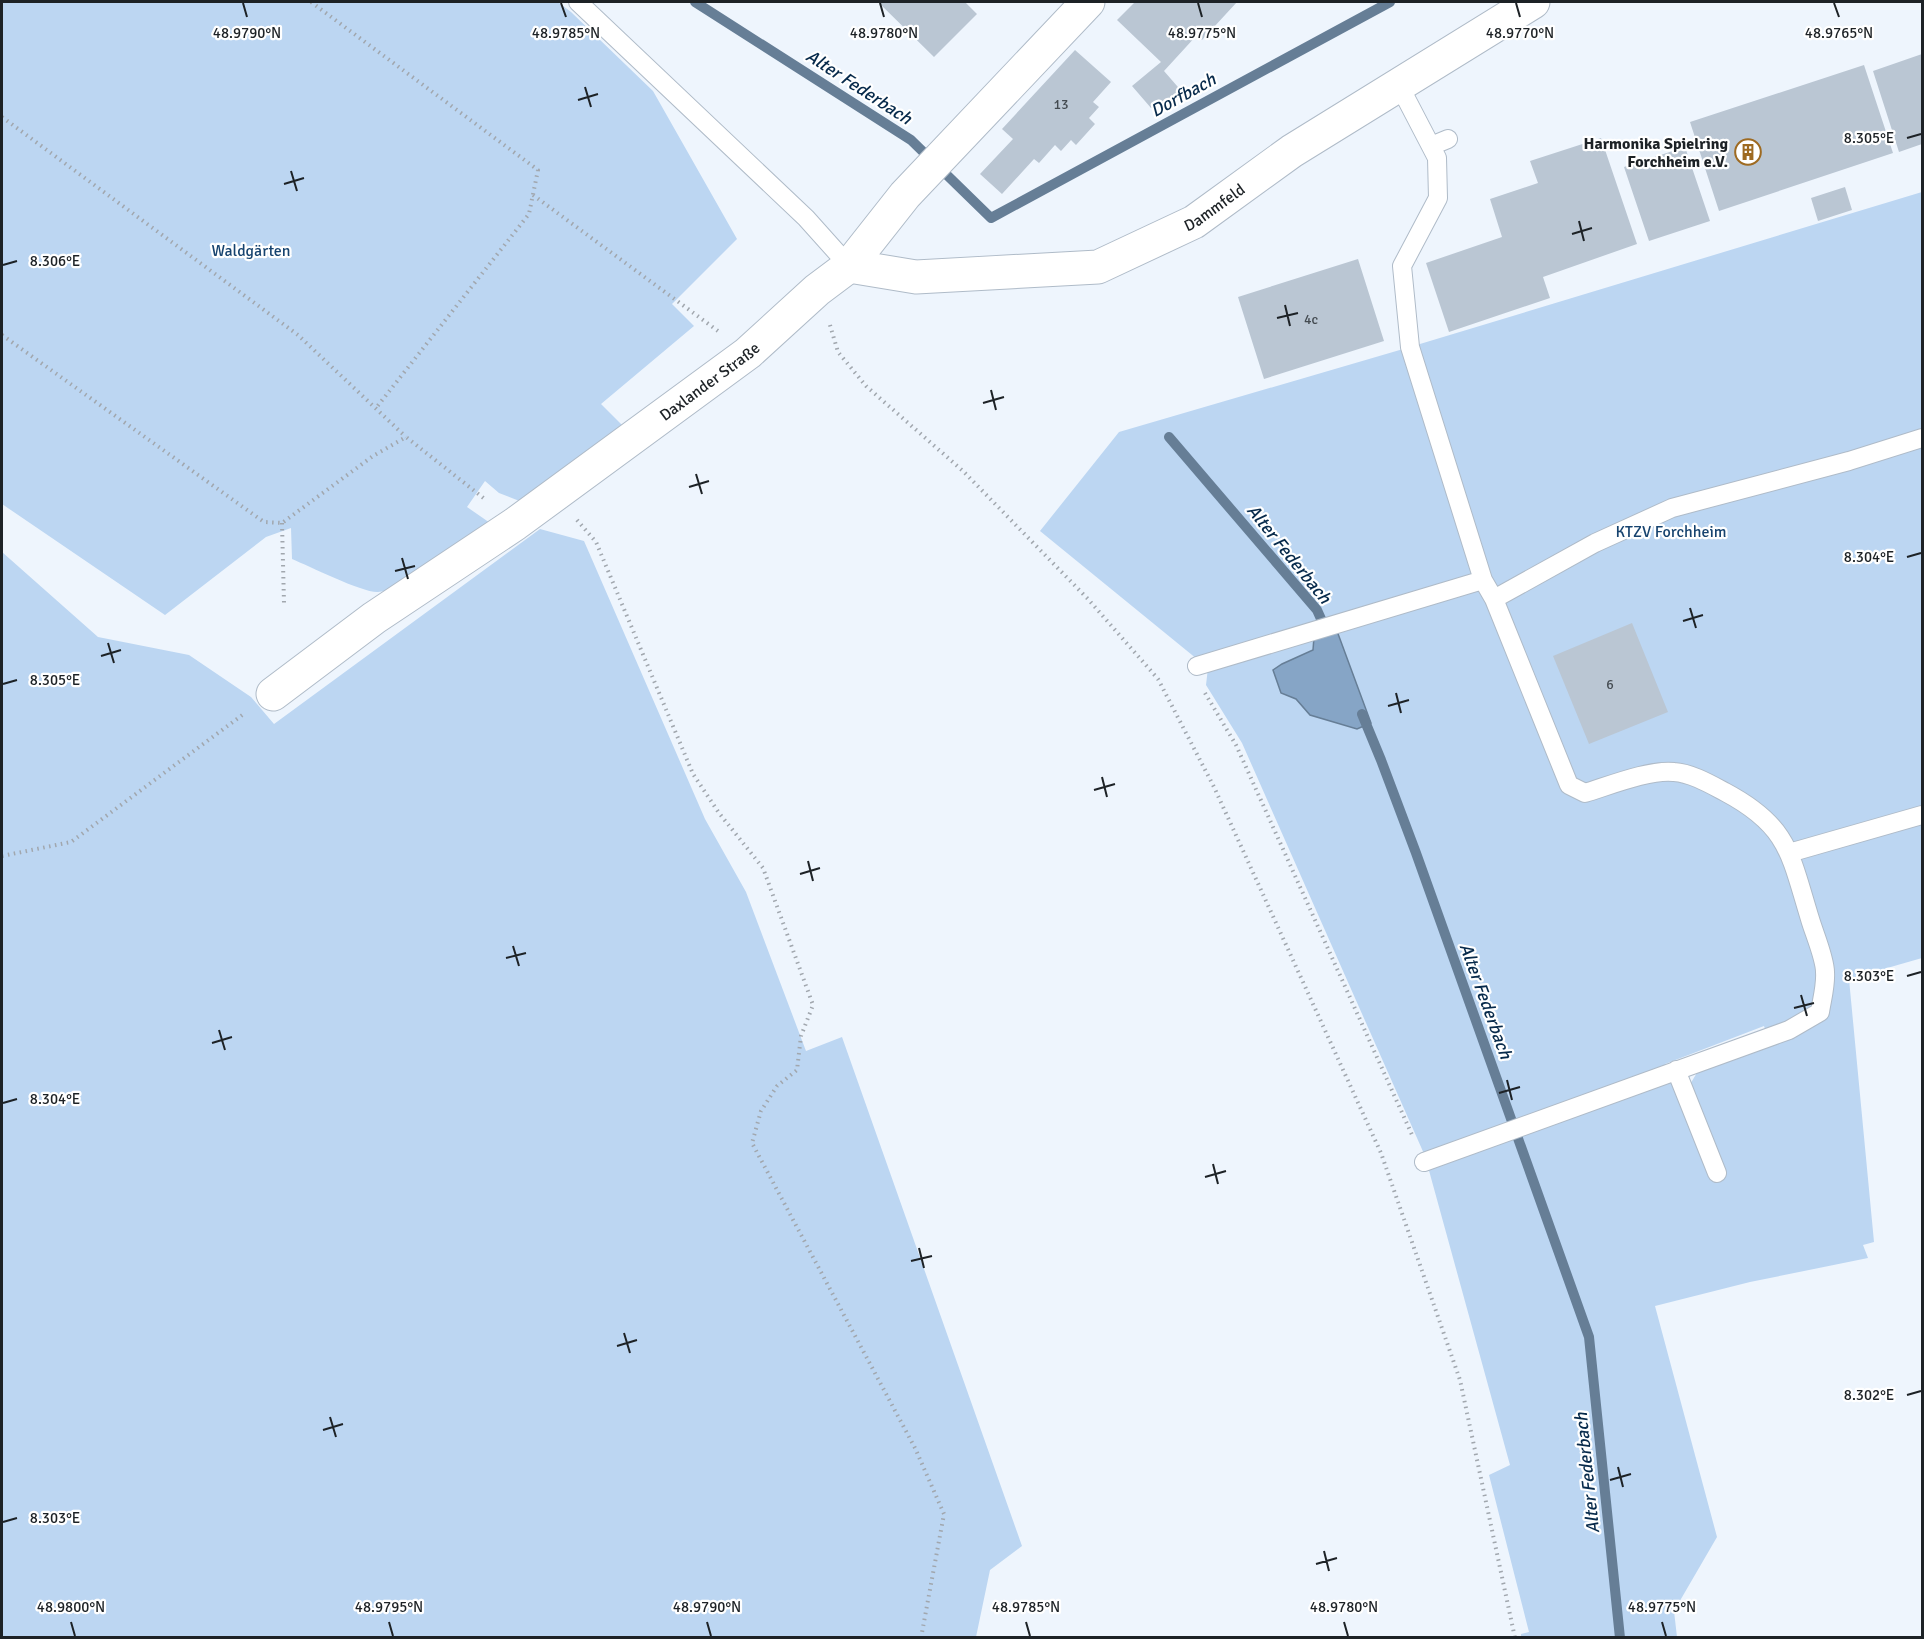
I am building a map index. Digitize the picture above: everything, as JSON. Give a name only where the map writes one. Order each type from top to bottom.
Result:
[{"type":"street","name":"Daxlander Straße","points":[[273,694],[374,618],[515,524],[748,352],[818,290],[849,266],[905,195],[1088,2]]},
{"type":"street","name":"Dammfeld","points":[[849,266],[916,277],[1098,267],[1194,222],[1292,151],[1533,2]]},
{"type":"lane","points":[[578,2],[806,218],[849,266]]},
{"type":"lane","points":[[1399,86],[1440,142],[1437,158],[1438,198],[1402,266],[1410,347],[1483,580],[1494,599],[1569,785],[1585,792],[1651,774],[1673,771],[1690,776],[1735,797],[1762,815],[1778,832],[1789,853],[1826,971],[1820,1012],[1789,1030],[1424,1162]]},
{"type":"lane","points":[[1494,599],[1595,543],[1672,508],[1849,461],[1923,438]]},
{"type":"lane","points":[[1197,666],[1483,580]]},
{"type":"lane","points":[[1789,853],[1923,815]]},
{"type":"lane","points":[[1677,1070],[1717,1173]]},
{"type":"path","points":[[311,2],[538,170],[529,214],[376,408]]},
{"type":"path","points":[[2,117],[298,335],[406,437],[515,524]]},
{"type":"path","points":[[532,195],[748,352]]},
{"type":"path","points":[[818,290],[838,352],[866,386],[963,471],[1088,598],[1158,679],[1209,777],[1381,1153],[1461,1380],[1515,1638]]},
{"type":"path","points":[[2,335],[264,522],[282,522],[373,456],[406,437]]},
{"type":"path","points":[[555,495],[596,542],[693,774],[719,813],[763,868],[813,1005],[801,1036],[797,1070],[777,1086],[761,1111],[752,1143],[915,1448],[944,1514],[921,1638]]},
{"type":"path","points":[[282,522],[284,603]]},
{"type":"path","points":[[1197,666],[1203,689],[1236,745],[1424,1162]]},
{"type":"path","points":[[2,856],[71,842],[273,694]]},
{"type":"green space","name":"Waldgärten","points":[[2,2],[558,2],[653,91],[737,239],[672,304],[694,326],[601,404],[625,428],[522,502],[499,493],[485,481],[467,507],[493,525],[438,565],[392,589],[371,591],[292,559],[291,528],[266,537],[165,615],[2,504]]},
{"type":"green space","name":"KTZV Forchheim","points":[[1922,192],[1922,958],[1849,979],[1874,1242],[1863,1245],[1868,1258],[1750,1282],[1655,1306],[1717,1537],[1674,1611],[1677,1637],[1521,1637],[1521,1634],[1529,1632],[1489,1475],[1510,1465],[1425,1156],[1242,743],[1206,685],[1208,668],[1040,531],[1119,432],[1410,347]],"holes":[[[1764,1026],[1770,1045],[1698,1071],[1689,1086],[1726,1175],[1711,1181],[1665,1064]]]},
{"type":"green space","points":[[540,529],[584,541],[705,819],[746,892],[806,1051],[842,1037],[1022,1546],[990,1570],[976,1637],[2,1637],[2,552],[98,637],[189,655],[251,697],[274,724]]},
{"type":"shaded area","points":[[1337,631],[1371,723],[1357,729],[1310,715],[1296,699],[1281,693],[1273,670],[1313,650],[1314,637]]},
{"type":"building","points":[[878,2],[965,2],[977,14],[934,57]]},
{"type":"building","points":[[1135,2],[1237,2],[1202,40],[1197,35],[1164,71],[1184,94],[1151,108],[1132,86],[1161,62],[1117,20]]},
{"type":"building","points":[[1075,50],[1111,82],[1093,102],[1099,107],[1089,118],[1095,124],[1076,145],[1071,140],[1061,151],[1055,145],[1039,163],[1034,159],[1002,194],[980,174],[1013,139],[1002,129]]},
{"type":"building","points":[[1922,54],[1922,144],[1899,152],[1873,71]]},
{"type":"building","points":[[1864,65],[1893,153],[1719,211],[1690,122]]},
{"type":"building","points":[[1601,138],[1637,244],[1543,277],[1550,298],[1449,332],[1426,263],[1502,237],[1490,199],[1538,183],[1530,161]]},
{"type":"building","points":[[1685,147],[1710,221],[1649,241],[1624,167]]},
{"type":"building","points":[[1845,187],[1852,210],[1818,221],[1811,198]]},
{"type":"building","points":[[1358,259],[1384,341],[1264,379],[1238,297]]},
{"type":"building","points":[[1632,623],[1668,712],[1589,744],[1553,656]]},
{"type":"waterway","name":"Dorfbach","points":[[695,2],[911,140],[991,218],[1390,2]]},
{"type":"waterway","name":"Alter Federbach","points":[[1169,437],[1317,610],[1326,630]]},
{"type":"waterway","name":"Alter Federbach","points":[[1362,714],[1416,853],[1589,1337],[1620,1638]]},
{"type":"place","name":"Harmonika Spielring Forchheim e.V.","points":[[1748,152]]}]
